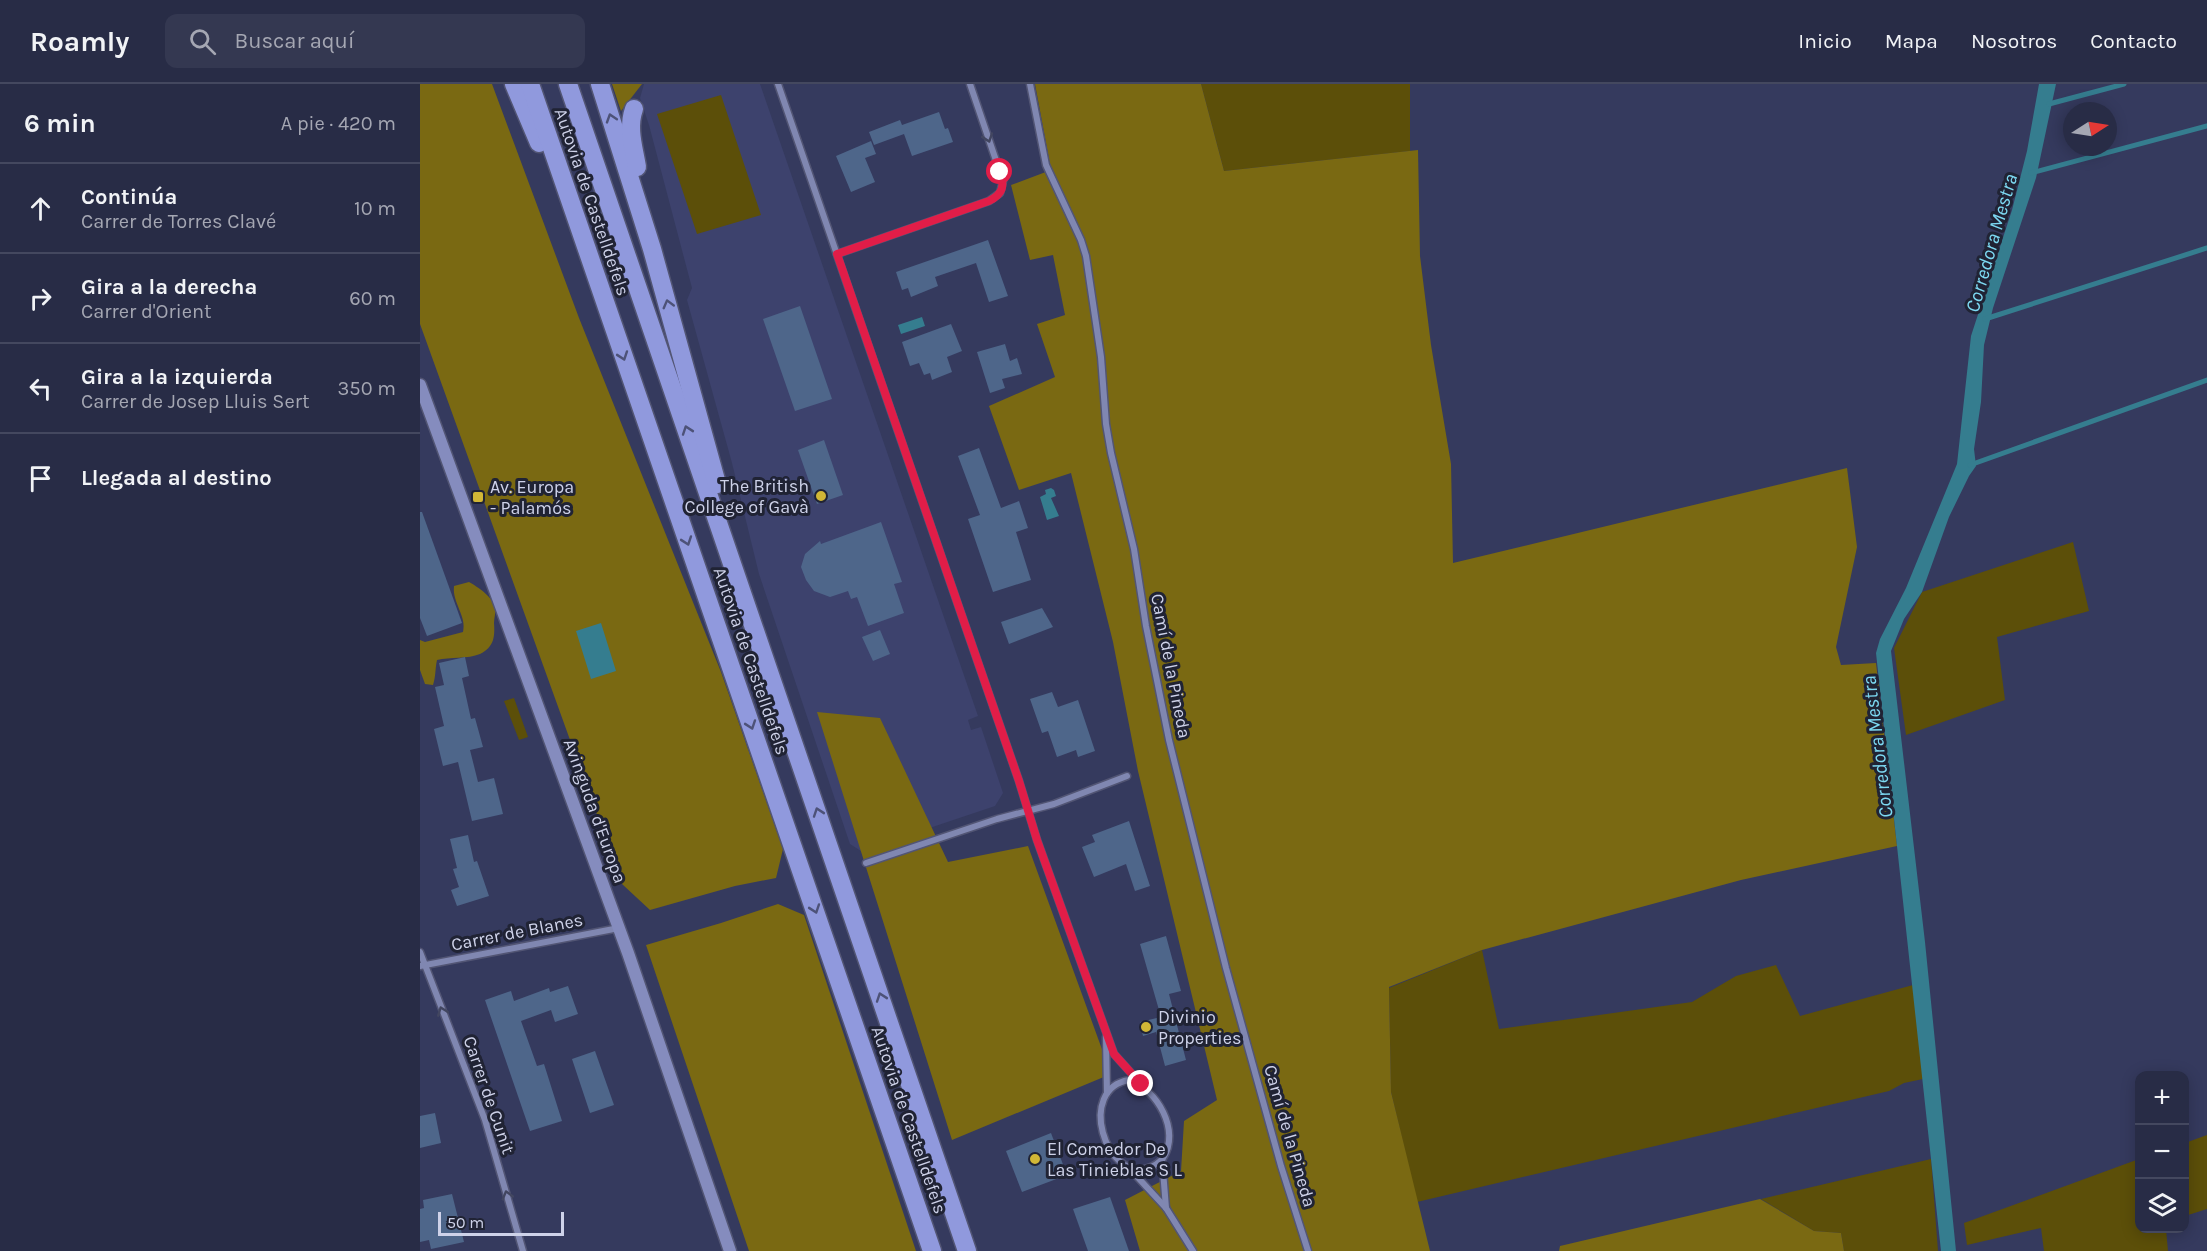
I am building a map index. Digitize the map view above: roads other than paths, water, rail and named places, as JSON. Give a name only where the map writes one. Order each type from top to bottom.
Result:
[{"type":"highway","points":[[514,84],[604,301]]},
{"type":"highway","name":"Autovia de Castelldefels","points":[[530,84],[932,1251]]},
{"type":"highway","name":"Autovia de Castelldefels","points":[[568,84],[967,1251]]},
{"type":"highway","points":[[600,84],[652,249],[754,625]]},
{"type":"highway","points":[[634,109],[630,120],[631,132],[652,249]]},
{"type":"street","points":[[778,84],[1028,811],[1106,1030],[1118,1060],[1159,1104],[1166,1120],[1169,1133],[1168,1146],[1162,1158],[1155,1165],[1143,1169],[1130,1169]]},
{"type":"street","points":[[837,254],[989,201],[1000,193],[1003,181],[970,84]]},
{"type":"street","name":"Camí de la Pineda","points":[[1030,84],[1046,165],[1082,240],[1086,256],[1101,357],[1106,424],[1134,549],[1146,626],[1169,740],[1226,968],[1281,1166],[1308,1251]]},
{"type":"street","name":"Avinguda d'Europa","points":[[420,385],[619,928],[730,1251]]},
{"type":"street","points":[[866,863],[997,819],[1054,804],[1127,776]]},
{"type":"street","name":"Carrer de Blanes","points":[[422,965],[619,928]]},
{"type":"street","name":"Carrer de Cunit","points":[[420,952],[422,965],[485,1120],[523,1251]]},
{"type":"street","points":[[1106,1030],[1107,1093]]},
{"type":"street","points":[[1141,1084],[1129,1080],[1120,1082],[1107,1093],[1101,1104],[1100,1117],[1103,1134],[1117,1159],[1130,1169],[1166,1208],[1193,1251]]},
{"type":"street","points":[[1162,1158],[1166,1208]]},
{"type":"waterway","points":[[2049,104],[2124,84]]},
{"type":"waterway","name":"Corredora Mestra","points":[[2031,173],[2207,126]]},
{"type":"waterway","name":"Corredora Mestra","points":[[1985,319],[2207,248]]},
{"type":"waterway","points":[[1970,465],[2207,380]]},
{"type":"place","name":"The British College of Gavà","points":[[821,496]]},
{"type":"place","name":"Av. Europa - Palamós","points":[[478,497]]},
{"type":"place","name":"Divinio Properties","points":[[1146,1027]]},
{"type":"place","name":"El Comedor De Las Tinieblas S L","points":[[1035,1159]]}]
